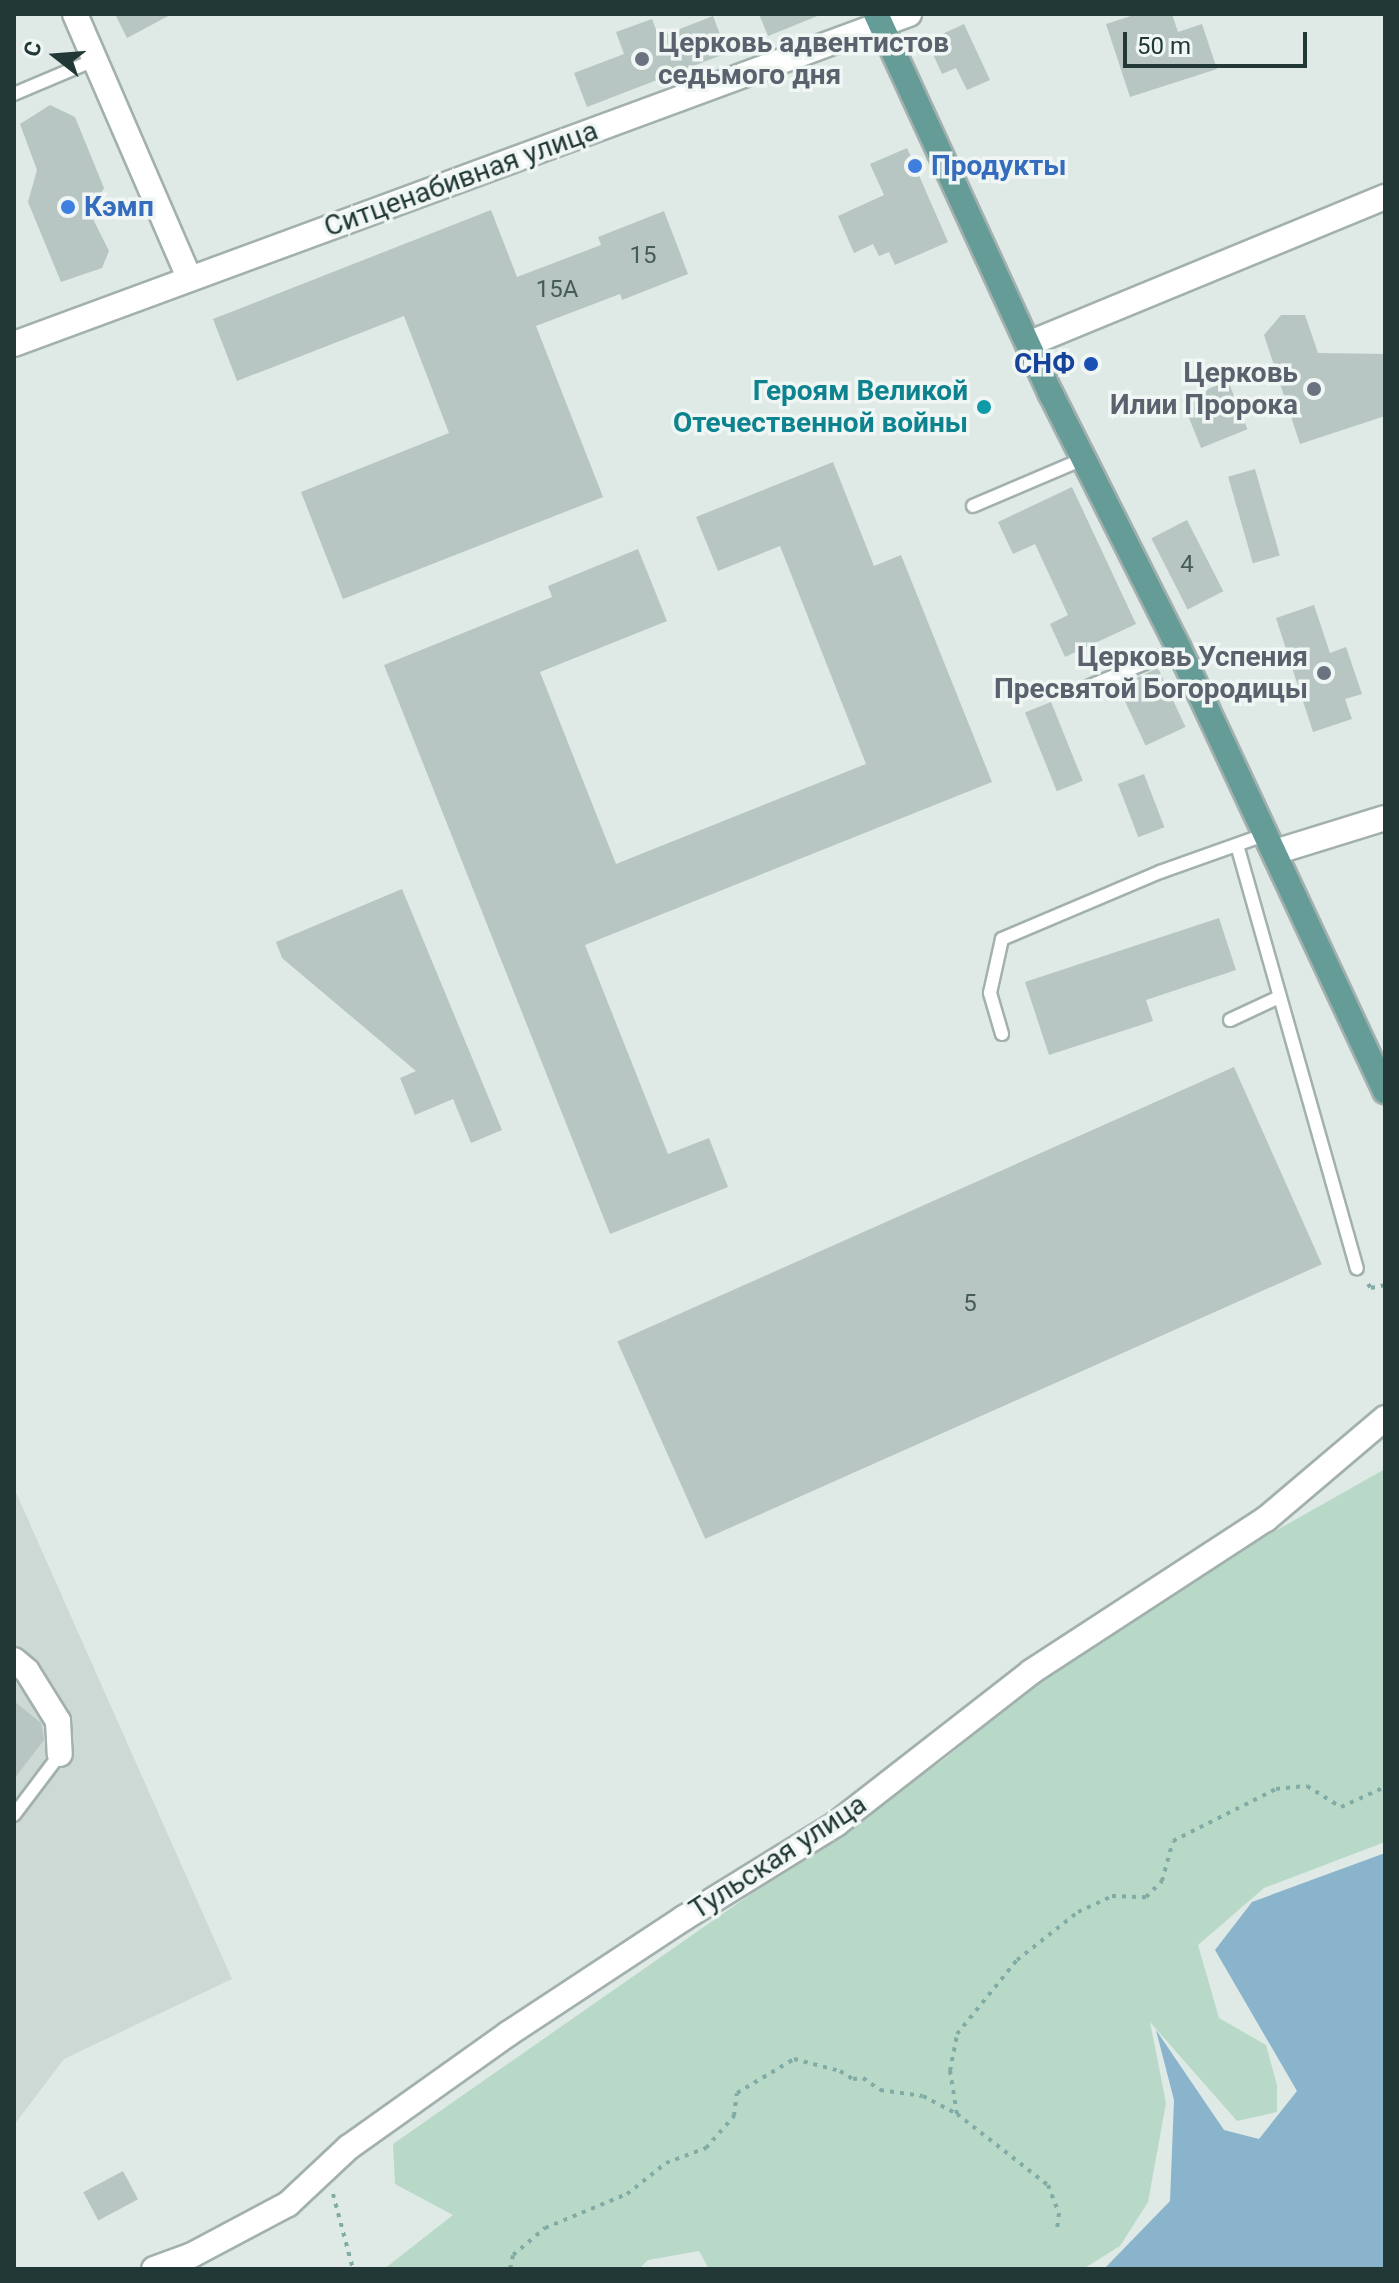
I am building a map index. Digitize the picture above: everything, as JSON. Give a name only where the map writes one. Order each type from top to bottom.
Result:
[{"type":"main road","points":[[879,20],[1028,344],[1179,649],[1385,1091]]},
{"type":"street","points":[[75,14],[189,278]]},
{"type":"street","name":"Ситценабивная улица","points":[[14,344],[879,20],[909,14]]},
{"type":"street","points":[[1028,344],[1385,197]]},
{"type":"street","points":[[1271,843],[1385,818]]},
{"type":"street","name":"Тульская улица","points":[[154,2269],[192,2255],[288,2204],[331,2164],[508,2034],[684,1918],[836,1824],[1031,1672],[1266,1519],[1385,1418]]},
{"type":"street","points":[[14,1660],[27,1671],[58,1721],[60,1754]]},
{"type":"lane","points":[[14,94],[94,60]]},
{"type":"lane","points":[[973,506],[1083,459]]},
{"type":"lane","points":[[1073,693],[1179,649]]},
{"type":"lane","points":[[1002,1034],[990,993],[1002,939],[1160,872],[1237,845],[1271,843]]},
{"type":"lane","points":[[1237,845],[1357,1268]]},
{"type":"lane","points":[[1230,1020],[1279,997]]},
{"type":"lane","points":[[14,1815],[60,1754]]},
{"type":"path","points":[[957,2114],[950,2071],[957,2034],[981,1999],[1017,1960],[1078,1912],[1112,1896],[1146,1897],[1162,1881],[1173,1841],[1276,1789],[1307,1786],[1341,1807],[1385,1787]]},
{"type":"path","points":[[510,2269],[513,2255],[545,2228],[627,2194],[666,2163],[706,2148],[734,2116],[737,2093],[794,2059],[840,2071],[853,2079],[863,2078],[880,2090],[923,2096],[957,2114],[1048,2185],[1059,2213],[1057,2230]]},
{"type":"path","points":[[331,2164],[333,2200],[353,2269]]},
{"type":"shaded area","points":[[14,1488],[232,1979],[64,2059],[14,2125]]},
{"type":"green space","points":[[1385,1469],[1385,1842],[1264,1888],[1198,1945],[1219,2018],[1266,2045],[1277,2085],[1277,2112],[1237,2121],[1150,2022],[1166,2103],[1148,2202],[1120,2246],[1083,2269],[709,2269],[699,2251],[648,2260],[639,2269],[384,2269],[453,2215],[395,2184],[393,2144],[946,1758],[1064,1659],[1231,1556]]},
{"type":"water","points":[[1385,1853],[1385,2269],[1104,2269],[1170,2201],[1174,2100],[1156,2030],[1224,2130],[1259,2139],[1297,2091],[1215,1950],[1252,1902]]},
{"type":"building","points":[[115,14],[172,14],[127,38]]},
{"type":"building","points":[[759,14],[820,14],[820,15],[768,36]]},
{"type":"building","points":[[1137,14],[1172,14],[1178,32],[1202,24],[1217,69],[1130,97],[1106,24]]},
{"type":"building","points":[[713,16],[727,53],[587,107],[574,73],[624,54],[616,32],[652,19],[659,37]]},
{"type":"building","points":[[964,24],[990,80],[967,90],[956,68],[942,74],[927,41]]},
{"type":"building","points":[[50,105],[75,117],[104,188],[90,213],[109,251],[102,268],[61,282],[28,202],[37,170],[20,124]]},
{"type":"building","points":[[907,148],[948,242],[895,265],[889,252],[879,256],[873,244],[854,253],[838,216],[884,195],[870,164]]},
{"type":"building","points":[[491,210],[517,277],[601,245],[598,237],[664,211],[688,274],[622,300],[620,294],[536,326],[603,497],[343,599],[301,492],[449,433],[404,316],[237,381],[213,319]]},
{"type":"building","name":"Церковь Илии Пророка","points":[[1281,315],[1305,315],[1318,353],[1385,354],[1385,416],[1300,444],[1264,335]]},
{"type":"building","points":[[1228,381],[1247,429],[1201,448],[1182,400]]},
{"type":"building","points":[[833,462],[874,566],[901,555],[992,782],[585,945],[668,1154],[709,1138],[728,1187],[610,1234],[384,665],[552,597],[548,586],[638,549],[667,621],[540,672],[616,864],[866,764],[780,546],[718,571],[696,517]]},
{"type":"building","points":[[1255,469],[1280,556],[1253,563],[1228,477]]},
{"type":"building","points":[[1072,487],[1136,624],[1065,657],[1050,624],[1068,615],[1035,544],[1013,554],[998,522]]},
{"type":"building","points":[[1187,520],[1223,591],[1188,609],[1151,538]]},
{"type":"building","name":"Церковь Успения Пресвятой Богородицы","points":[[1314,605],[1330,653],[1346,647],[1362,694],[1345,699],[1352,719],[1313,732],[1276,618]]},
{"type":"building","points":[[1158,668],[1185,727],[1146,746],[1118,687]]},
{"type":"building","points":[[1051,702],[1083,781],[1057,791],[1025,712]]},
{"type":"building","points":[[1144,774],[1164,827],[1138,837],[1118,784]]},
{"type":"building","points":[[402,889],[502,1130],[471,1143],[453,1099],[415,1115],[400,1078],[416,1071],[282,958],[276,942]]},
{"type":"building","points":[[1219,918],[1236,970],[1146,1000],[1153,1021],[1049,1055],[1025,982]]},
{"type":"building","points":[[1234,1067],[1322,1264],[705,1539],[617,1342]]},
{"type":"building","points":[[14,1701],[41,1723],[44,1740],[14,1779]]},
{"type":"building","points":[[123,2171],[138,2199],[98,2220],[83,2192]]},
{"type":"place","name":"Церковь адвентистов седьмого дня","points":[[642,59]]},
{"type":"place","name":"Продукты","points":[[915,166]]},
{"type":"place","name":"Кэмп","points":[[68,207]]},
{"type":"place","name":"СНФ","points":[[1091,364]]},
{"type":"place","name":"Церковь Илии Пророка","points":[[1314,389]]},
{"type":"place","name":"Героям Великой Отечественной войны","points":[[984,407]]},
{"type":"place","name":"Церковь Успения Пресвятой Богородицы","points":[[1324,673]]}]
